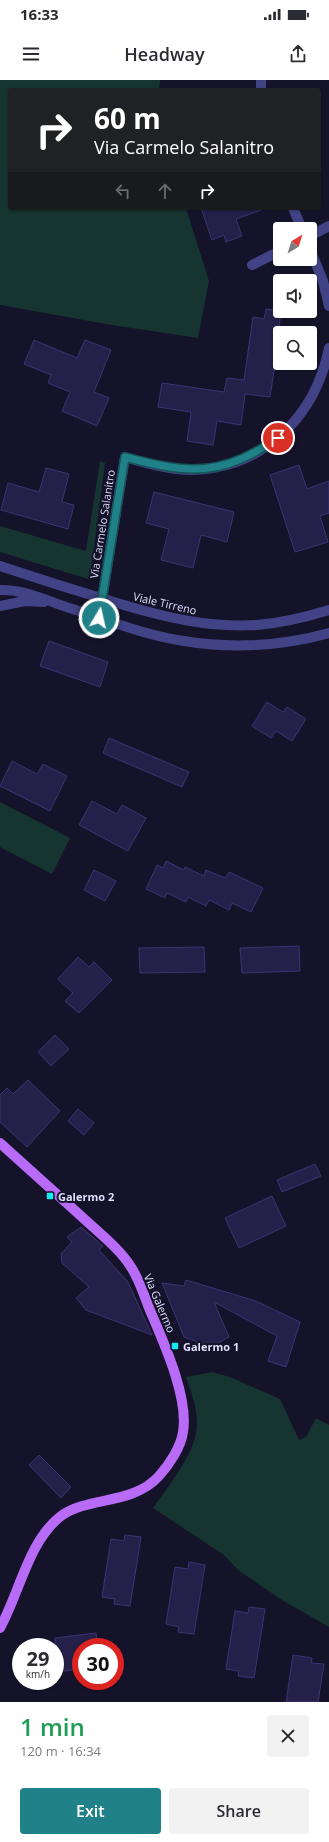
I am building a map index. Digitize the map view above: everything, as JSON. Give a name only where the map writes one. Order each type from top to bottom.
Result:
[{"type":"main road","name":"Via Galermo","points":[[0,1143],[102,1236],[131,1267],[164,1344],[181,1395],[184,1415],[183,1432],[178,1449],[159,1476],[147,1487],[133,1494],[80,1508],[62,1515],[48,1528],[38,1544],[0,1628]]},
{"type":"street","points":[[294,210],[299,222]]},
{"type":"street","points":[[317,232],[329,226]]},
{"type":"street","points":[[252,265],[273,254]]},
{"type":"street","points":[[317,266],[323,281],[329,306]]},
{"type":"street","name":"Via Carmelo Salanitro","points":[[102,599],[125,457],[165,467],[190,470],[220,466],[240,460],[260,450],[278,438],[294,423],[307,406],[318,387],[329,348]]},
{"type":"street","name":"Viale Tirreno","points":[[0,566],[102,599],[169,618],[219,625],[266,624],[305,617],[329,610]]},
{"type":"street","points":[[0,590],[11,589],[30,594],[51,603],[156,635],[210,645],[273,644],[304,640],[329,633]]},
{"type":"street","points":[[99,618],[102,599]]},
{"type":"street","points":[[0,606],[25,602],[51,603]]},
{"type":"green space","points":[[0,80],[160,80],[159,88],[8,88],[8,210],[187,210],[209,281],[198,338],[112,325],[0,305]]},
{"type":"green space","points":[[100,461],[105,463],[90,578],[88,579],[0,552],[0,526],[86,551]]},
{"type":"green space","points":[[0,802],[70,838],[52,874],[0,847]]},
{"type":"green space","points":[[212,1372],[230,1377],[280,1399],[299,1440],[306,1437],[316,1418],[329,1425],[329,1627],[282,1600],[238,1570],[224,1555],[153,1508],[184,1463],[196,1434],[196,1412],[186,1377]]},
{"type":"building","points":[[202,210],[261,210],[236,219],[242,236],[226,242],[224,235],[212,240]]},
{"type":"building","points":[[266,309],[273,310],[273,318],[280,318],[279,326],[273,326],[274,370],[270,397],[245,394],[241,425],[217,421],[213,445],[187,441],[191,412],[158,407],[162,383],[224,392],[227,378],[244,380],[253,317],[264,319]]},
{"type":"building","points":[[34,340],[77,358],[85,340],[111,350],[94,392],[109,398],[97,426],[62,411],[70,392],[48,383],[51,375],[24,364]]},
{"type":"building","points":[[299,465],[307,489],[329,481],[329,513],[320,516],[328,542],[295,552],[270,475]]},
{"type":"building","points":[[46,468],[69,474],[62,502],[74,505],[68,529],[1,510],[8,483],[39,492]]},
{"type":"building","points":[[154,492],[234,512],[227,542],[201,535],[193,568],[161,560],[169,529],[146,523]]},
{"type":"building","points":[[49,641],[108,662],[100,687],[40,666]]},
{"type":"building","points":[[267,702],[283,712],[287,707],[306,719],[292,741],[276,731],[271,738],[252,726]]},
{"type":"building","points":[[109,738],[189,772],[182,787],[103,753]]},
{"type":"building","points":[[12,761],[37,774],[43,764],[67,776],[50,811],[0,786]]},
{"type":"building","points":[[92,801],[117,814],[122,805],[146,818],[128,851],[79,825]]},
{"type":"building","points":[[166,861],[184,870],[185,867],[204,876],[206,870],[225,878],[229,872],[263,888],[251,912],[232,903],[229,910],[209,900],[206,906],[188,897],[186,902],[167,893],[165,898],[146,889],[157,865],[163,868]]},
{"type":"building","points":[[94,870],[116,881],[105,901],[84,890]]},
{"type":"building","points":[[299,946],[300,971],[242,973],[240,948]]},
{"type":"building","points":[[204,947],[205,972],[140,973],[139,948]]},
{"type":"building","points":[[78,957],[89,967],[94,962],[112,980],[79,1013],[65,1001],[73,993],[58,979]]},
{"type":"building","points":[[55,1035],[69,1049],[51,1066],[38,1052]]},
{"type":"building","points":[[28,1080],[60,1111],[27,1147],[0,1122],[0,1095],[7,1088],[13,1094]]},
{"type":"building","points":[[78,1109],[94,1123],[84,1135],[68,1121]]},
{"type":"building","points":[[315,1164],[321,1176],[282,1192],[277,1180]]},
{"type":"building","points":[[272,1196],[286,1226],[239,1248],[225,1218]]},
{"type":"building","points":[[81,1227],[103,1246],[99,1250],[128,1282],[152,1335],[86,1310],[76,1298],[89,1287],[62,1263],[61,1254],[72,1242],[67,1237]]},
{"type":"building","points":[[186,1280],[256,1301],[300,1322],[286,1367],[268,1361],[277,1336],[214,1302],[229,1337],[211,1347],[184,1337],[162,1283],[184,1286]]},
{"type":"building","points":[[39,1455],[71,1487],[61,1498],[29,1465]]},
{"type":"building","points":[[125,1535],[141,1537],[130,1606],[114,1604],[115,1599],[102,1597],[111,1539],[124,1541]]},
{"type":"building","points":[[189,1562],[205,1565],[194,1634],[178,1632],[179,1627],[166,1624],[175,1567],[188,1569]]},
{"type":"building","points":[[249,1607],[265,1609],[254,1678],[238,1676],[239,1671],[226,1669],[235,1611],[248,1613]]},
{"type":"building","points":[[96,1633],[97,1638],[72,1638],[72,1670],[64,1671],[64,1638],[55,1638]]},
{"type":"building","points":[[293,1655],[312,1658],[311,1663],[324,1664],[318,1702],[286,1702]]},
{"type":"place","name":"Galermo 2","points":[[50,1196]]},
{"type":"place","name":"Galermo 1","points":[[175,1346]]},
{"type":"route","points":[[99,618],[125,457],[177,469],[203,469],[240,460],[260,450],[278,438]]}]
